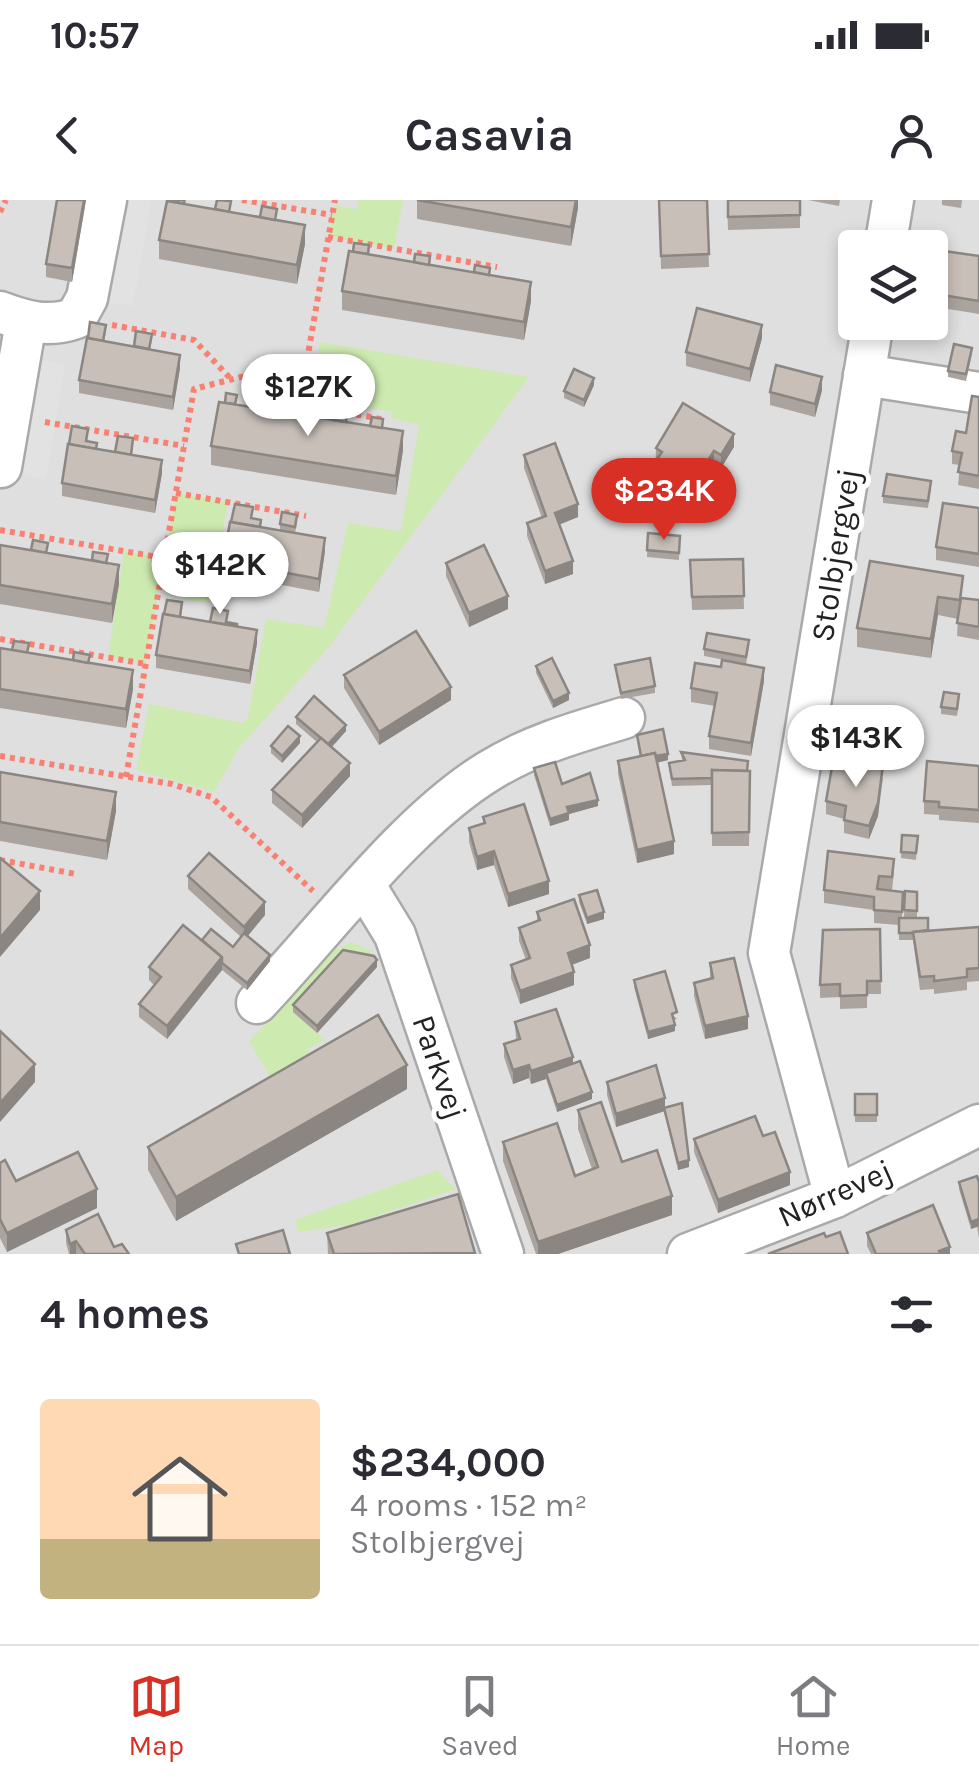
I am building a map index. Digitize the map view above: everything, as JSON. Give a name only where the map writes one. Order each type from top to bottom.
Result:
[{"type":"street","points":[[1,467],[10,416],[13,317],[57,325],[76,318],[87,298],[106,200]]},
{"type":"street","points":[[888,230],[893,200]]},
{"type":"street","name":"Stolbjergvej","points":[[834,1197],[769,953],[870,340]]},
{"type":"street","points":[[864,374],[979,393]]},
{"type":"street","points":[[257,1004],[430,814],[489,771],[554,738],[624,718]]},
{"type":"street","name":"Parkvej","points":[[352,901],[395,935],[503,1254]]},
{"type":"street","name":"Nørrevej","points":[[688,1254],[834,1197],[979,1125]]},
{"type":"path","points":[[0,212],[6,200]]},
{"type":"path","points":[[242,200],[332,216]]},
{"type":"path","points":[[126,777],[194,389],[258,369],[307,360],[335,200]]},
{"type":"path","points":[[328,237],[497,267]]},
{"type":"path","points":[[76,318],[194,340],[230,378]]},
{"type":"path","points":[[258,369],[306,405],[386,420]]},
{"type":"path","points":[[10,416],[184,446]]},
{"type":"path","points":[[176,493],[306,516]]},
{"type":"path","points":[[0,530],[164,558]]},
{"type":"path","points":[[0,639],[146,664]]},
{"type":"path","points":[[0,756],[126,777],[210,797],[352,901]]},
{"type":"path","points":[[0,860],[76,874]]},
{"type":"shaded area","points":[[0,200],[979,200],[979,1254],[0,1254]]},
{"type":"shaded area","points":[[84,200],[151,200],[133,306],[68,296]]},
{"type":"shaded area","points":[[0,354],[65,364],[46,479],[0,471]]},
{"type":"green space","points":[[359,200],[403,200],[394,249],[328,237],[334,205],[357,209]]},
{"type":"green space","points":[[320,342],[529,377],[329,647],[239,748],[214,792],[136,770],[149,704],[243,723],[248,718],[266,619],[324,628],[348,523],[401,531],[419,425],[391,418],[392,412],[313,398]]},
{"type":"green space","points":[[176,493],[228,502],[210,603],[183,599],[191,555],[166,550]]},
{"type":"green space","points":[[124,551],[164,558],[146,664],[108,657]]},
{"type":"green space","points":[[352,942],[371,951],[374,963],[294,1012],[325,1040],[307,1049],[312,1058],[272,1080],[249,1041],[333,951]]},
{"type":"green space","points":[[437,1170],[456,1189],[350,1225],[298,1232],[295,1220]]},
{"type":"building","points":[[57,200],[84,200],[72,268],[46,264]]},
{"type":"building","points":[[217,200],[231,201],[229,212],[215,209]]},
{"type":"building","points":[[417,200],[576,200],[571,227]]},
{"type":"building","points":[[659,200],[707,200],[709,254],[661,256]]},
{"type":"building","points":[[728,200],[800,200],[800,215],[728,217]]},
{"type":"building","points":[[167,201],[305,225],[297,265],[159,240]]},
{"type":"building","points":[[262,206],[277,209],[275,220],[260,217]]},
{"type":"building","points":[[354,243],[369,245],[368,254],[353,252]]},
{"type":"building","points":[[349,251],[531,282],[524,322],[342,291]]},
{"type":"building","points":[[948,252],[979,256],[979,301],[948,296]]},
{"type":"building","points":[[415,254],[430,256],[429,265],[414,262]]},
{"type":"building","points":[[475,265],[490,268],[489,275],[474,272]]},
{"type":"building","points":[[697,308],[762,325],[750,369],[686,352]]},
{"type":"building","points":[[90,322],[106,325],[103,341],[88,338]]},
{"type":"building","points":[[136,331],[152,334],[149,349],[134,346]]},
{"type":"building","points":[[87,338],[180,355],[173,397],[79,380]]},
{"type":"building","points":[[954,344],[972,348],[966,374],[948,371]]},
{"type":"building","points":[[776,365],[822,377],[815,404],[770,392]]},
{"type":"building","points":[[574,369],[594,378],[584,400],[564,391]]},
{"type":"building","points":[[226,393],[237,395],[235,404],[225,403]]},
{"type":"building","points":[[972,396],[979,397],[979,476],[958,472],[962,453],[952,451],[956,431],[966,433]]},
{"type":"building","points":[[263,399],[275,401],[273,410],[262,409]]},
{"type":"building","points":[[219,402],[403,431],[396,476],[211,446]]},
{"type":"building","points":[[683,403],[734,434],[721,455],[714,451],[700,473],[689,466],[681,478],[655,462],[662,452],[656,448]]},
{"type":"building","points":[[299,405],[311,407],[309,416],[297,414]]},
{"type":"building","points":[[335,411],[347,413],[346,422],[333,420]]},
{"type":"building","points":[[372,417],[383,419],[382,428],[370,426]]},
{"type":"building","points":[[72,426],[88,429],[86,441],[97,443],[96,449],[69,444]]},
{"type":"building","points":[[118,436],[133,438],[131,455],[115,452]]},
{"type":"building","points":[[555,443],[578,504],[555,513],[573,561],[545,571],[527,523],[546,516],[524,455]]},
{"type":"building","points":[[68,444],[162,460],[155,500],[62,483]]},
{"type":"building","points":[[887,474],[931,481],[928,501],[883,496]]},
{"type":"building","points":[[943,503],[979,508],[979,554],[936,547]]},
{"type":"building","points":[[235,504],[253,507],[251,518],[261,520],[260,527],[231,522]]},
{"type":"building","points":[[282,512],[297,515],[295,527],[280,524]]},
{"type":"building","points":[[230,522],[325,538],[319,579],[223,561]]},
{"type":"building","points":[[648,533],[680,536],[679,553],[647,550]]},
{"type":"building","points":[[33,540],[48,543],[46,553],[31,550]]},
{"type":"building","points":[[0,545],[119,565],[112,604],[0,585]]},
{"type":"building","points":[[484,545],[508,596],[469,613],[446,563]]},
{"type":"building","points":[[93,552],[108,554],[106,563],[92,560]]},
{"type":"building","points":[[743,559],[744,596],[692,597],[690,560]]},
{"type":"building","points":[[870,561],[963,576],[960,600],[938,597],[931,639],[857,628]]},
{"type":"building","points":[[961,598],[979,600],[979,627],[957,623]]},
{"type":"building","points":[[167,600],[182,602],[180,617],[164,614]]},
{"type":"building","points":[[213,608],[228,611],[226,622],[237,626],[210,622]]},
{"type":"building","points":[[163,614],[257,630],[250,671],[156,655]]},
{"type":"building","points":[[416,631],[451,687],[379,732],[344,675]]},
{"type":"building","points":[[707,633],[749,640],[746,657],[704,649]]},
{"type":"building","points":[[14,641],[29,643],[27,653],[12,650]]},
{"type":"building","points":[[0,648],[133,670],[126,709],[0,689]]},
{"type":"building","points":[[74,652],[90,655],[88,663],[73,660]]},
{"type":"building","points":[[552,658],[569,693],[553,701],[536,666]]},
{"type":"building","points":[[650,658],[655,686],[621,693],[615,665]]},
{"type":"building","points":[[722,660],[764,668],[751,743],[709,736],[717,693],[691,688],[695,663],[721,667]]},
{"type":"building","points":[[944,692],[959,694],[957,709],[941,707]]},
{"type":"building","points":[[314,696],[346,725],[328,744],[296,717]]},
{"type":"building","points":[[288,726],[300,736],[282,756],[271,746]]},
{"type":"building","points":[[663,729],[668,754],[641,756],[637,735]]},
{"type":"building","points":[[321,738],[350,763],[302,815],[272,790]]},
{"type":"building","points":[[681,752],[748,761],[747,771],[712,770],[712,778],[672,779],[669,763],[685,760]]},
{"type":"building","points":[[655,753],[674,841],[637,850],[618,761]]},
{"type":"building","points":[[843,760],[883,765],[878,803],[869,826],[844,820],[846,806],[826,801],[832,767],[841,768]]},
{"type":"building","points":[[927,761],[979,766],[979,810],[939,807],[939,802],[924,801]]},
{"type":"building","points":[[555,762],[562,784],[590,773],[598,800],[567,807],[569,813],[550,819],[534,768]]},
{"type":"building","points":[[712,770],[750,771],[749,832],[712,833]]},
{"type":"building","points":[[0,772],[116,792],[107,841],[0,822]]},
{"type":"building","points":[[524,804],[549,881],[508,894],[494,851],[477,857],[469,828],[485,823],[483,817]]},
{"type":"building","points":[[902,835],[918,836],[916,853],[901,852]]},
{"type":"building","points":[[828,851],[894,859],[892,877],[879,876],[877,889],[903,892],[902,912],[874,910],[874,897],[824,890]]},
{"type":"building","points":[[209,853],[265,902],[244,927],[188,876]]},
{"type":"building","points":[[0,858],[40,891],[0,938]]},
{"type":"building","points":[[597,890],[604,912],[587,918],[579,895]]},
{"type":"building","points":[[905,891],[917,892],[917,911],[904,910]]},
{"type":"building","points":[[574,899],[590,945],[568,953],[574,972],[520,991],[511,965],[530,958],[519,928],[540,920],[537,912]]},
{"type":"building","points":[[899,918],[928,918],[928,930],[899,933]]},
{"type":"building","points":[[183,925],[222,957],[167,1026],[139,1004],[161,977],[149,967]]},
{"type":"building","points":[[979,927],[979,968],[967,969],[967,977],[934,981],[934,976],[920,977],[913,932]]},
{"type":"building","points":[[211,929],[233,947],[244,933],[270,955],[247,983],[202,940]]},
{"type":"building","points":[[880,929],[881,981],[867,981],[867,995],[840,996],[840,984],[820,985],[823,930]]},
{"type":"building","points":[[343,950],[377,960],[317,1026],[293,1005]]},
{"type":"building","points":[[734,958],[748,1016],[705,1026],[694,983],[713,978],[710,963]]},
{"type":"building","points":[[665,971],[677,1012],[672,1014],[675,1025],[648,1032],[634,980]]},
{"type":"building","points":[[556,1009],[573,1057],[531,1071],[529,1065],[513,1070],[504,1044],[520,1039],[515,1022]]},
{"type":"building","points":[[378,1015],[407,1065],[176,1197],[148,1147]]},
{"type":"building","points":[[0,1031],[35,1064],[0,1103]]},
{"type":"building","points":[[580,1061],[592,1092],[557,1105],[546,1073]]},
{"type":"building","points":[[656,1065],[665,1098],[616,1114],[607,1082]]},
{"type":"building","points":[[855,1094],[877,1094],[877,1115],[855,1115]]},
{"type":"building","points":[[601,1102],[622,1162],[657,1150],[672,1196],[538,1242],[503,1142],[557,1123],[575,1176],[598,1167],[578,1110]]},
{"type":"building","points":[[682,1103],[689,1160],[678,1163],[664,1108]]},
{"type":"building","points":[[755,1116],[763,1136],[775,1132],[790,1172],[718,1200],[694,1139]]},
{"type":"building","points":[[78,1152],[97,1189],[7,1233],[0,1219],[0,1163],[5,1160],[16,1181]]},
{"type":"building","points":[[977,1176],[979,1219],[971,1222],[959,1182]]},
{"type":"building","points":[[458,1194],[475,1253],[334,1254],[327,1233]]},
{"type":"building","points":[[933,1205],[950,1247],[939,1251],[940,1254],[876,1254],[867,1233]]},
{"type":"building","points":[[98,1214],[114,1247],[122,1244],[129,1254],[85,1254],[76,1241],[70,1244],[66,1230]]},
{"type":"building","points":[[283,1230],[290,1254],[239,1254],[236,1244]]},
{"type":"building","points":[[840,1232],[848,1254],[768,1254],[824,1233],[826,1237]]}]
